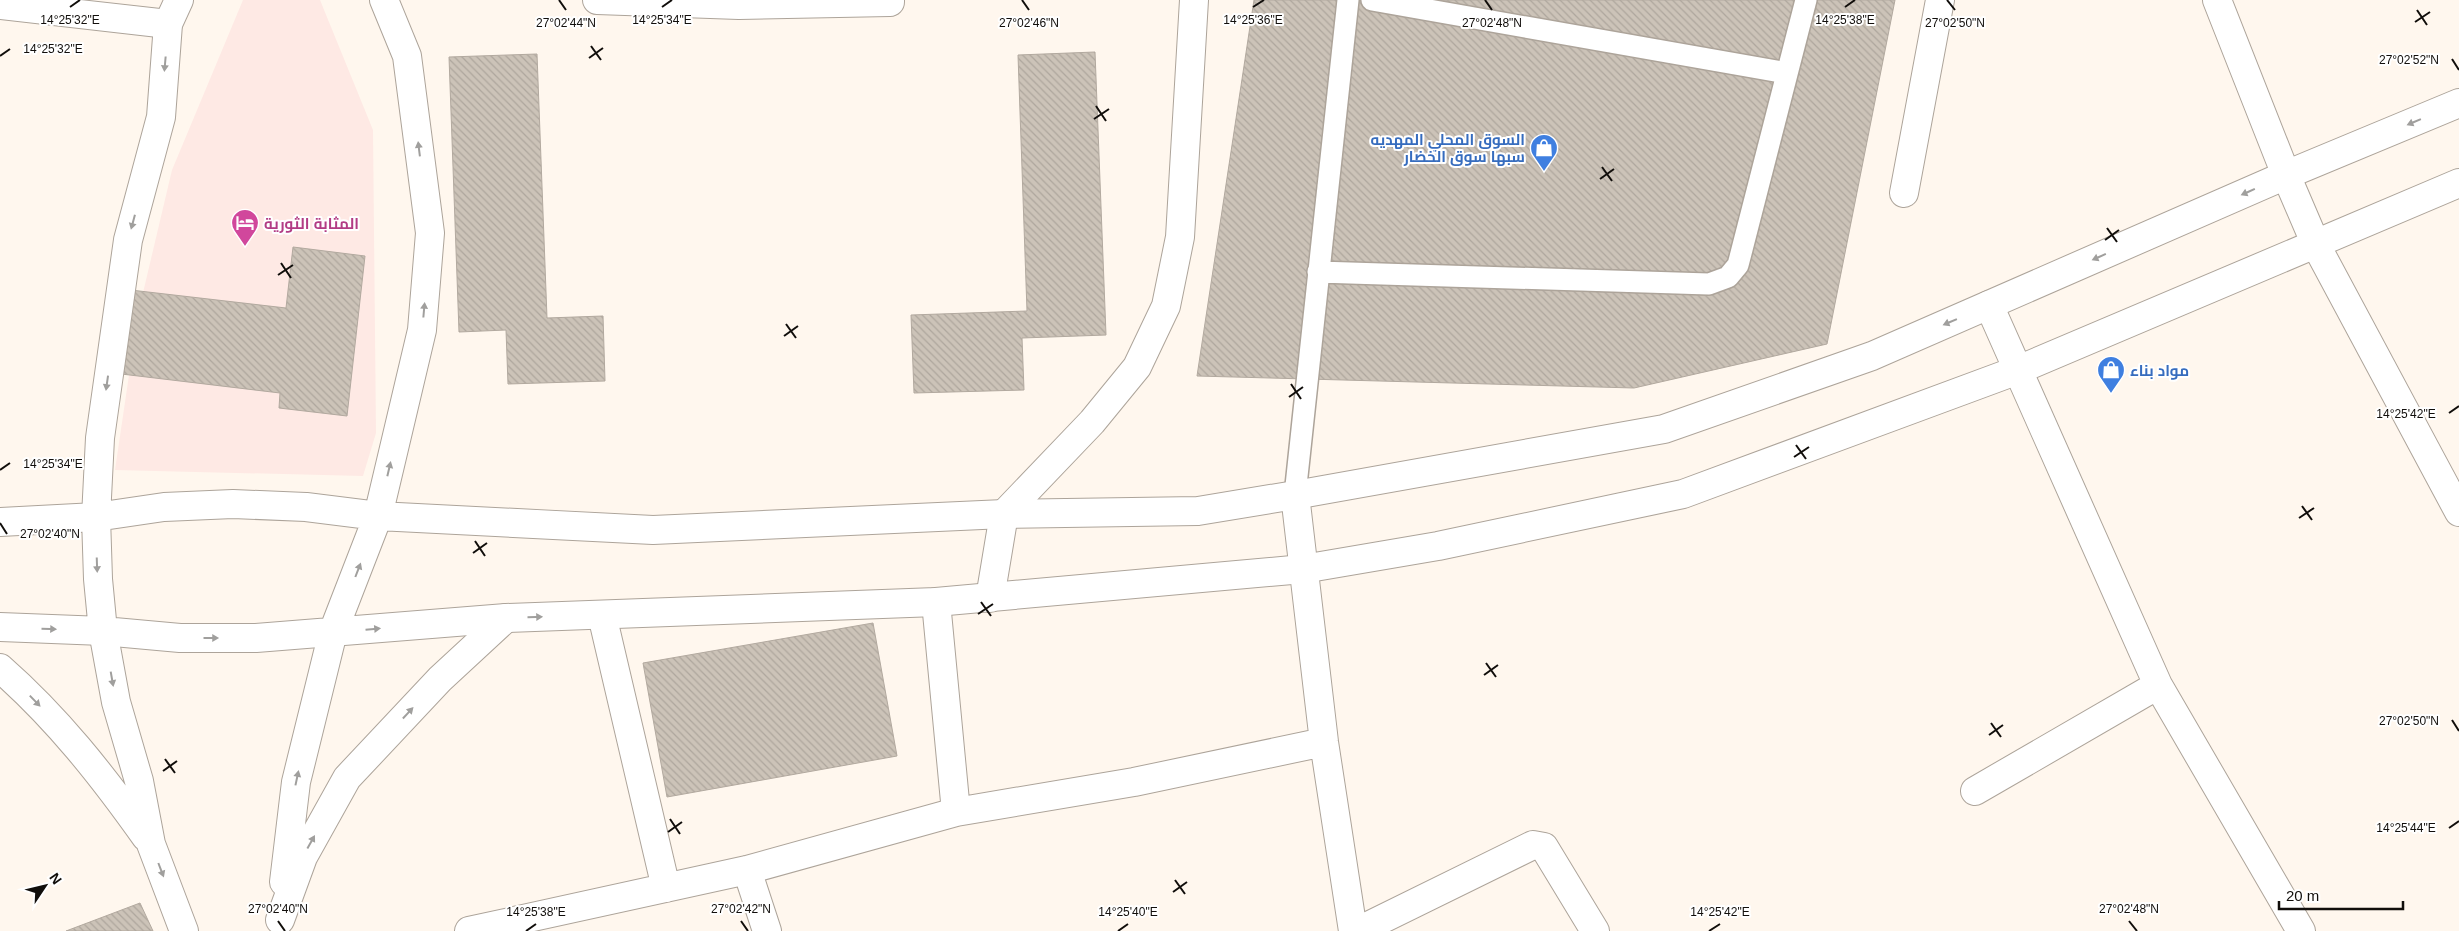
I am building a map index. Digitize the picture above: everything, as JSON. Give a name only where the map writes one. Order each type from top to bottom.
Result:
[{"type":"street","points":[[179,0],[168,24],[161,117],[128,240],[100,438],[96,517],[98,579],[103,631],[116,702],[139,781],[151,844],[184,931]]},
{"type":"street","points":[[280,925],[296,782],[333,632],[378,516],[422,330],[430,233],[407,56],[384,0]]},
{"type":"street","points":[[597,0],[739,5],[897,1]]},
{"type":"street","points":[[990,598],[1004,514],[1092,422],[1137,367],[1166,306],[1180,237],[1194,0]]},
{"type":"street","points":[[1904,193],[1940,0]]},
{"type":"street","points":[[2216,0],[2316,245],[2459,512]]},
{"type":"street","points":[[0,5],[168,24]]},
{"type":"street","points":[[0,522],[96,517],[164,508],[233,504],[306,507],[378,516],[653,530],[1004,514],[1198,511],[1295,496],[1664,429],[1872,356],[2286,175],[2459,103]]},
{"type":"street","points":[[0,626],[103,631],[180,638],[256,638],[506,618],[936,602],[1303,569],[1438,546],[1682,494],[2018,370],[2459,183]]},
{"type":"street","points":[[1989,305],[2158,685],[2301,931]]},
{"type":"street","points":[[1295,496],[1324,742],[1353,931]]},
{"type":"street","points":[[936,602],[956,812]]},
{"type":"street","points":[[602,614],[666,888]]},
{"type":"street","points":[[280,925],[303,857],[347,778],[440,678],[506,618]]},
{"type":"street","points":[[0,668],[74,741],[105,779],[151,844]]},
{"type":"street","points":[[1975,791],[2158,685]]},
{"type":"street","points":[[469,931],[746,870],[956,812],[1134,782],[1324,742]]},
{"type":"street","points":[[1358,931],[1533,845],[1544,847],[1595,931]]},
{"type":"street","points":[[746,870],[767,931]]},
{"type":"lane","points":[[1295,496],[1348,0]]},
{"type":"lane","points":[[1372,0],[1787,73]]},
{"type":"lane","points":[[1318,272],[1709,284],[1728,277],[1738,265],[1806,0]]},
{"type":"shaded area","points":[[243,0],[320,0],[373,130],[376,433],[363,476],[115,470],[138,314],[172,170]]},
{"type":"building","name":"السوق المحلي المهديه سبها سوق الخضار","points":[[1254,0],[1895,0],[1827,344],[1634,388],[1197,376]]},
{"type":"building","points":[[1095,52],[1106,335],[1022,338],[1024,390],[914,393],[911,315],[1027,311],[1018,55]]},
{"type":"building","points":[[537,54],[547,318],[603,316],[605,381],[508,384],[506,330],[459,332],[449,57]]},
{"type":"building","points":[[293,247],[365,256],[347,416],[279,408],[280,393],[113,373],[122,289],[286,308]]},
{"type":"building","points":[[873,623],[897,756],[667,797],[643,663]]},
{"type":"building","points":[[140,903],[153,931],[66,931]]},
{"type":"place","name":"السوق المحلي المهديه سبها سوق الخضار","points":[[1544,172]]},
{"type":"place","name":"المثابة الثورية","points":[[245,247]]},
{"type":"place","name":"مواد بناء","points":[[2111,394]]}]
